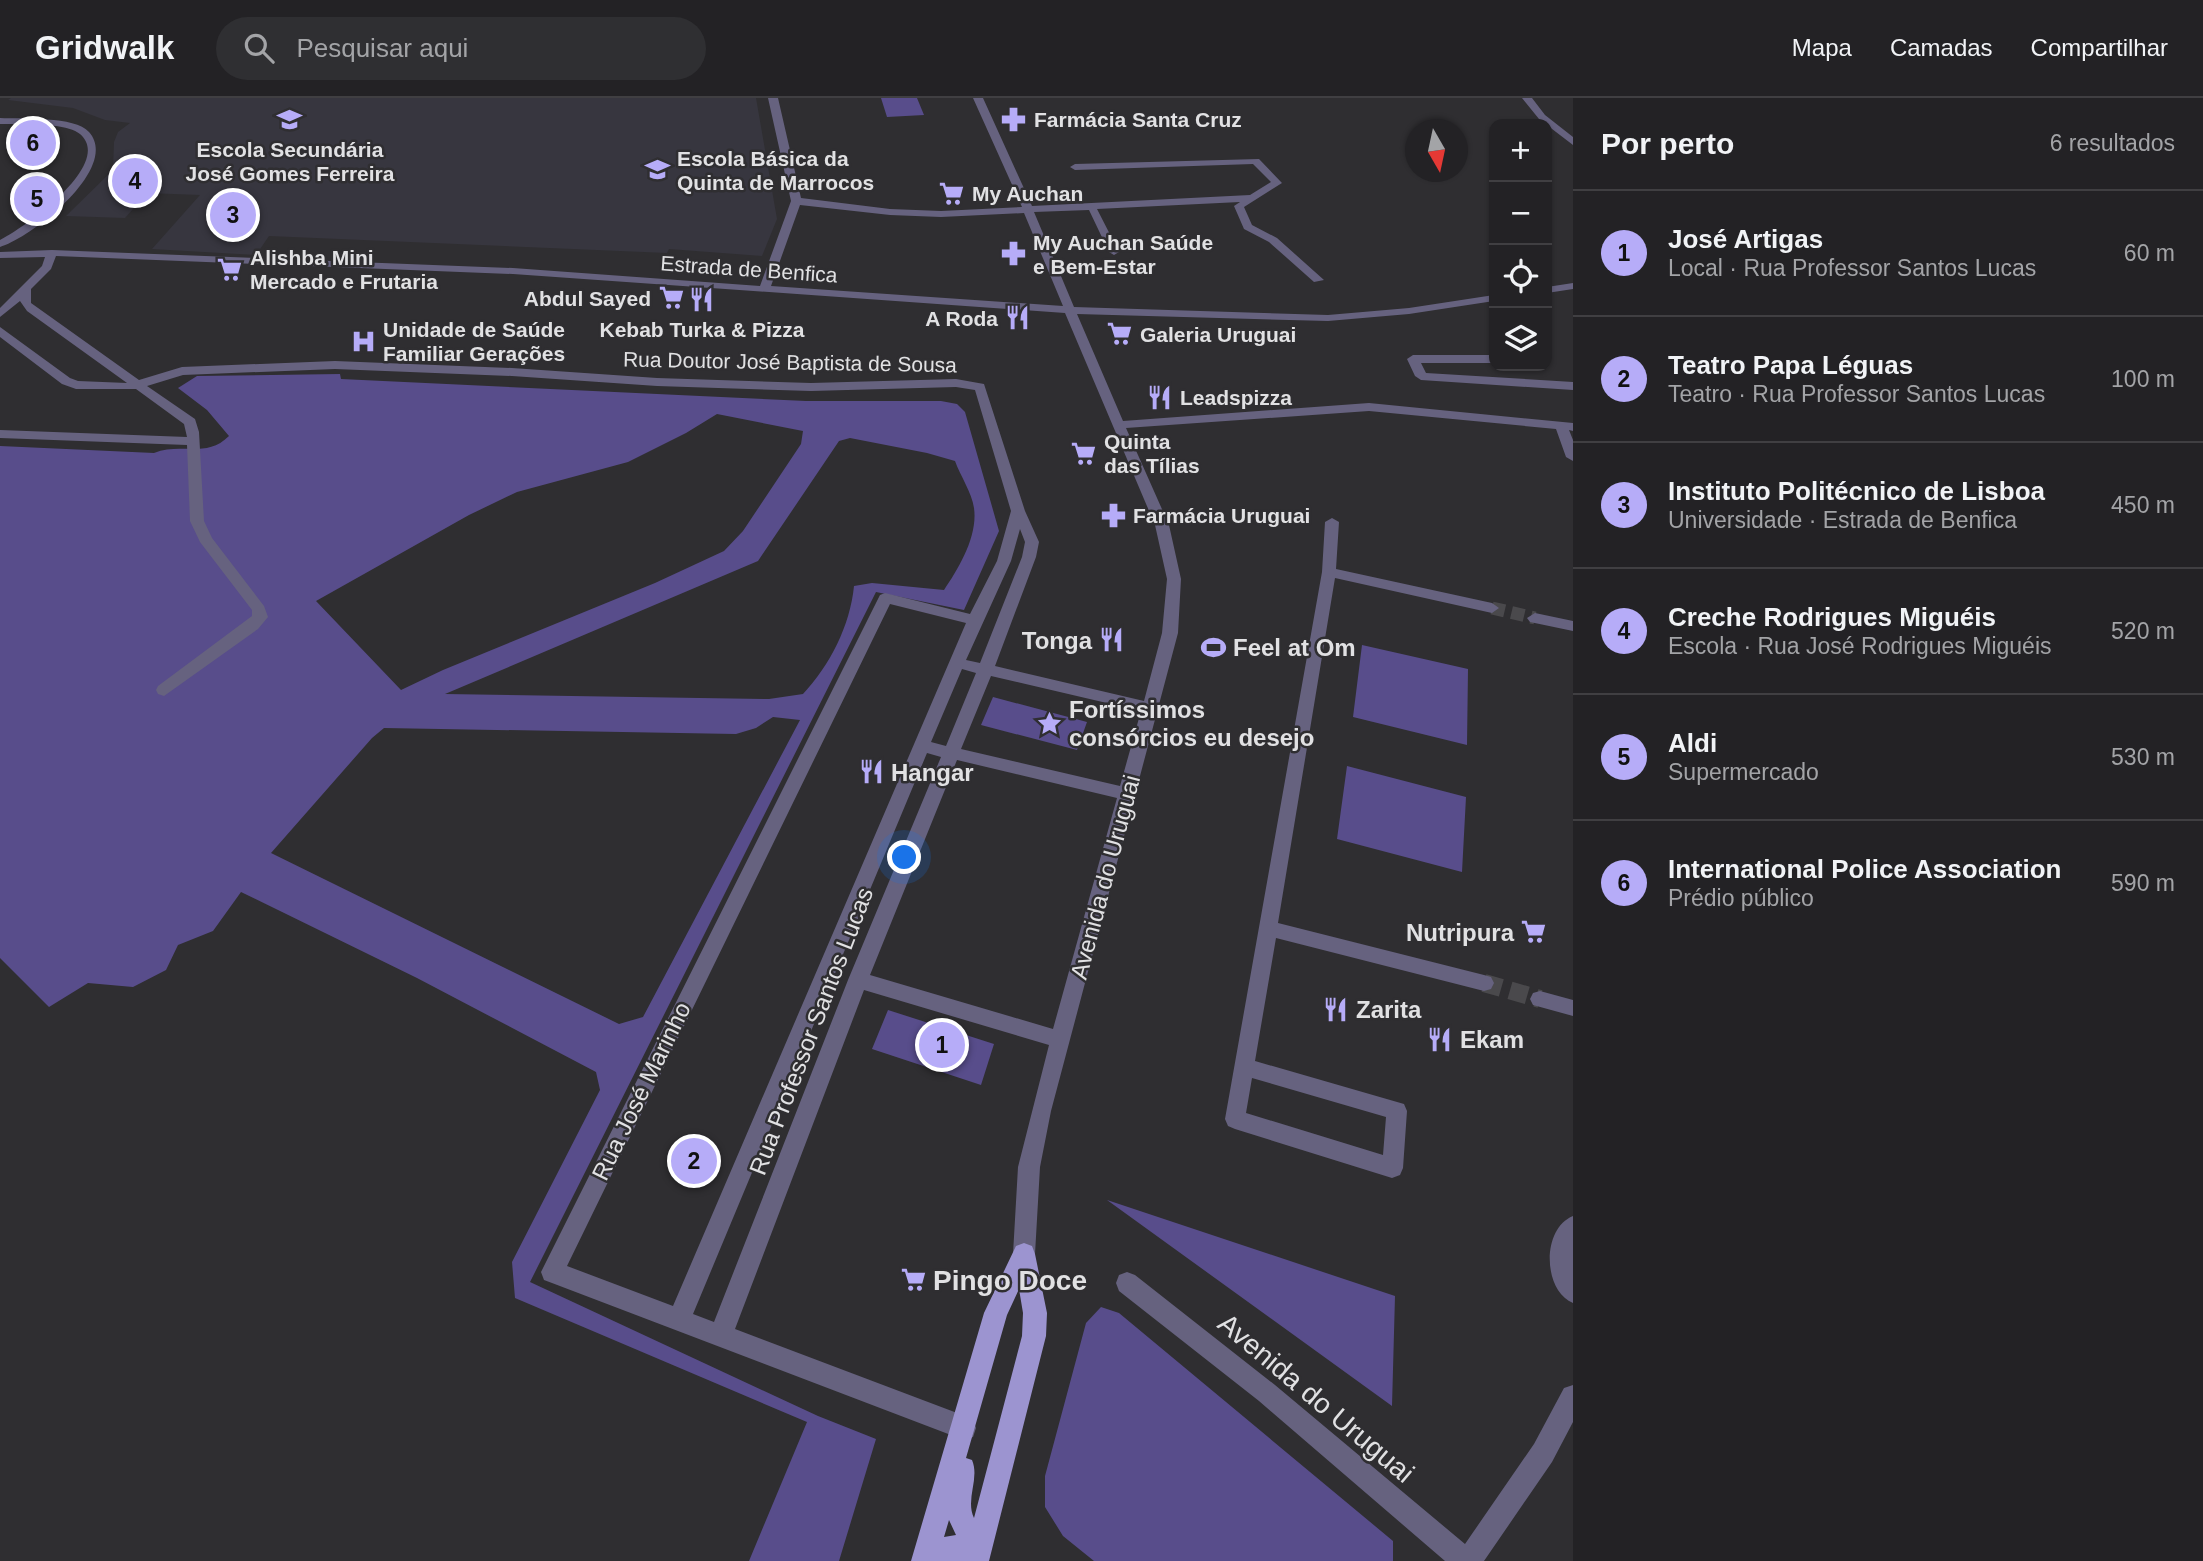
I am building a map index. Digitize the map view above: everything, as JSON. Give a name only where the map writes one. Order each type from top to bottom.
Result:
[{"type":"main road","points":[[927,1561],[996,1313],[1024,1254]]},
{"type":"main road","points":[[981,1558],[1034,1335],[1035,1314],[1024,1254]]},
{"type":"main road","points":[[963,1433],[957,1510],[981,1558]]},
{"type":"main road","points":[[927,1561],[949,1548],[963,1547],[981,1558]]},
{"type":"street","points":[[764,289],[796,201],[773,98]]},
{"type":"street","name":"Avenida do Uruguai","points":[[978,98],[1063,288],[1162,525],[1173,569],[1174,601],[1170,633],[1030,1167],[1024,1254]]},
{"type":"street","points":[[1527,98],[1542,117],[1573,142]]},
{"type":"street","points":[[0,121],[80,130],[90,139],[93,152],[90,167],[77,184],[1,251]]},
{"type":"street","points":[[796,201],[914,214],[1239,206],[1277,183],[1256,161],[1075,167]]},
{"type":"street","points":[[1088,210],[1090,205],[1253,198]]},
{"type":"street","points":[[1239,206],[1248,227],[1273,240],[1318,280]]},
{"type":"street","points":[[1088,210],[1114,252]]},
{"type":"street","points":[[0,314],[51,262],[52,253],[24,246],[28,229]]},
{"type":"street","points":[[1,251],[28,260],[38,275]]},
{"type":"street","name":"Estrada de Benfica","points":[[1,251],[501,271],[1183,315],[1328,318],[1409,311],[1489,299]]},
{"type":"street","points":[[1552,289],[1573,286]]},
{"type":"street","points":[[26,290],[25,304],[31,309],[190,422],[193,432],[197,521],[205,539],[259,609],[260,617],[164,690]]},
{"type":"street","points":[[0,314],[31,309]]},
{"type":"street","points":[[0,331],[66,381],[87,385],[140,386]]},
{"type":"street","points":[[1489,359],[1413,359],[1421,376],[1573,386]]},
{"type":"street","name":"Rua Doutor José Baptista de Sousa","points":[[140,386],[182,371],[335,365],[811,387],[956,383],[980,387]]},
{"type":"street","points":[[87,385],[121,372]]},
{"type":"street","name":"Rua Professor Santos Lucas","points":[[720,1337],[858,980],[1029,557],[1032,542],[1018,511],[980,387]]},
{"type":"street","points":[[1119,425],[1369,407],[1567,427],[1573,457]]},
{"type":"street","points":[[0,434],[192,441]]},
{"type":"street","name":"Rua Professor Santos Lucas","points":[[678,1321],[975,620],[1004,561],[1018,511]]},
{"type":"street","points":[[1244,1067],[1397,1111],[1392,1168],[1235,1119],[1329,572],[1332,522]]},
{"type":"street","points":[[1329,572],[1492,608]]},
{"type":"street","name":"Rua José Marinho","points":[[963,1433],[933,1414],[720,1337],[552,1272],[884,598],[975,620]]},
{"type":"street","points":[[1535,618],[1573,626]]},
{"type":"street","points":[[958,663],[1150,708]]},
{"type":"street","points":[[921,746],[1127,794]]},
{"type":"street","points":[[1268,928],[1483,983]]},
{"type":"street","points":[[858,980],[1061,1041]]},
{"type":"street","points":[[1540,999],[1573,1008]]},
{"type":"street","points":[[1573,1227],[1562,1240],[1560,1254],[1562,1269],[1573,1292]]},
{"type":"street","name":"Avenida do Uruguai","points":[[1127,1283],[1267,1393],[1467,1561]]},
{"type":"street","points":[[1467,1561],[1543,1452],[1573,1396]]},
{"type":"shaded area","points":[[756,98],[777,219],[762,256],[669,249],[667,253],[269,236],[256,255],[152,249],[200,195],[147,193],[125,218],[66,216],[113,170],[114,142],[118,132],[130,123],[105,120],[73,108],[8,100]]},
{"type":"shaded area","points":[[881,98],[917,98],[924,115],[887,117]]},
{"type":"shaded area","points":[[340,374],[341,379],[806,401],[941,401],[957,404],[965,412],[999,531],[964,610],[876,592],[530,1282],[818,1416],[876,1439],[839,1561],[749,1561],[807,1422],[515,1298],[512,1262],[600,1090],[596,1072],[417,978],[241,892],[213,931],[178,945],[166,970],[133,987],[88,983],[49,1007],[0,958],[0,446],[154,453],[211,447],[229,436],[207,410],[178,388],[197,376]],"holes":[[[717,414],[803,431],[801,444],[743,531],[724,551],[655,583],[443,670],[401,690],[316,601],[469,515],[517,492],[628,462]],[[850,438],[955,461],[973,502],[973,530],[961,562],[944,590],[872,583],[854,586],[848,616],[837,644],[822,671],[803,694],[769,699],[445,694],[758,561],[839,441]],[[773,717],[800,720],[643,1017],[619,1024],[271,853],[372,738],[384,728],[736,734],[756,728]]]},
{"type":"shaded area","points":[[1362,645],[1468,669],[1467,745],[1353,717]]},
{"type":"shaded area","points":[[993,697],[1087,722],[1077,750],[981,725]]},
{"type":"shaded area","points":[[1347,766],[1466,797],[1462,872],[1337,839]]},
{"type":"shaded area","points":[[888,1010],[994,1044],[981,1085],[872,1049]]},
{"type":"shaded area","points":[[1107,1200],[1395,1296],[1392,1406]]},
{"type":"shaded area","points":[[1101,1307],[1119,1313],[1393,1541],[1393,1561],[1094,1561],[1063,1536],[1045,1507],[1045,1476],[1086,1323]]},
{"type":"tunnel","points":[[1492,608],[1535,618]]},
{"type":"tunnel","points":[[1484,983],[1540,999]]},
{"type":"place","name":"Farmácia Santa Cruz","points":[[1014,119]]},
{"type":"place","name":"Escola Secundária José Gomes Ferreira","points":[[290,120]]},
{"type":"place","name":"International Police Association","points":[[33,143]]},
{"type":"place","name":"Escola Básica da Quinta de Marrocos","points":[[657,170]]},
{"type":"place","name":"Creche Rodrigues Miguéis","points":[[135,181]]},
{"type":"place","name":"My Auchan","points":[[952,193]]},
{"type":"place","name":"Aldi","points":[[37,199]]},
{"type":"place","name":"Instituto Politécnico de Lisboa","points":[[233,215]]},
{"type":"place","name":"My Auchan Saúde e Bem-Estar","points":[[1013,254]]},
{"type":"place","name":"Alishba Mini Mercado e Frutaria","points":[[230,269]]},
{"type":"place","name":"Abdul Sayed","points":[[671,298]]},
{"type":"place","name":"Kebab Turka & Pizza","points":[[702,300]]},
{"type":"place","name":"A Roda","points":[[1018,318]]},
{"type":"place","name":"Galeria Uruguai","points":[[1120,334]]},
{"type":"place","name":"Unidade de Saúde Familiar Gerações","points":[[363,341]]},
{"type":"place","name":"Leadspizza","points":[[1160,397]]},
{"type":"place","name":"Quinta das Tílias","points":[[1084,453]]},
{"type":"place","name":"Farmácia Uruguai","points":[[1113,515]]},
{"type":"place","name":"Tonga","points":[[1112,640]]},
{"type":"place","name":"Feel at Om","points":[[1213,647]]},
{"type":"place","name":"Fortíssimos consórcios eu desejo","points":[[1049,723]]},
{"type":"place","name":"Hangar","points":[[871,772]]},
{"type":"place","name":"Nutripura","points":[[1534,932]]},
{"type":"place","name":"Zarita","points":[[1336,1009]]},
{"type":"place","name":"Ekam","points":[[1440,1039]]},
{"type":"place","name":"José Artigas","points":[[942,1045]]},
{"type":"place","name":"Teatro Papa Léguas","points":[[694,1161]]},
{"type":"place","name":"Pingo Doce","points":[[913,1280]]}]
